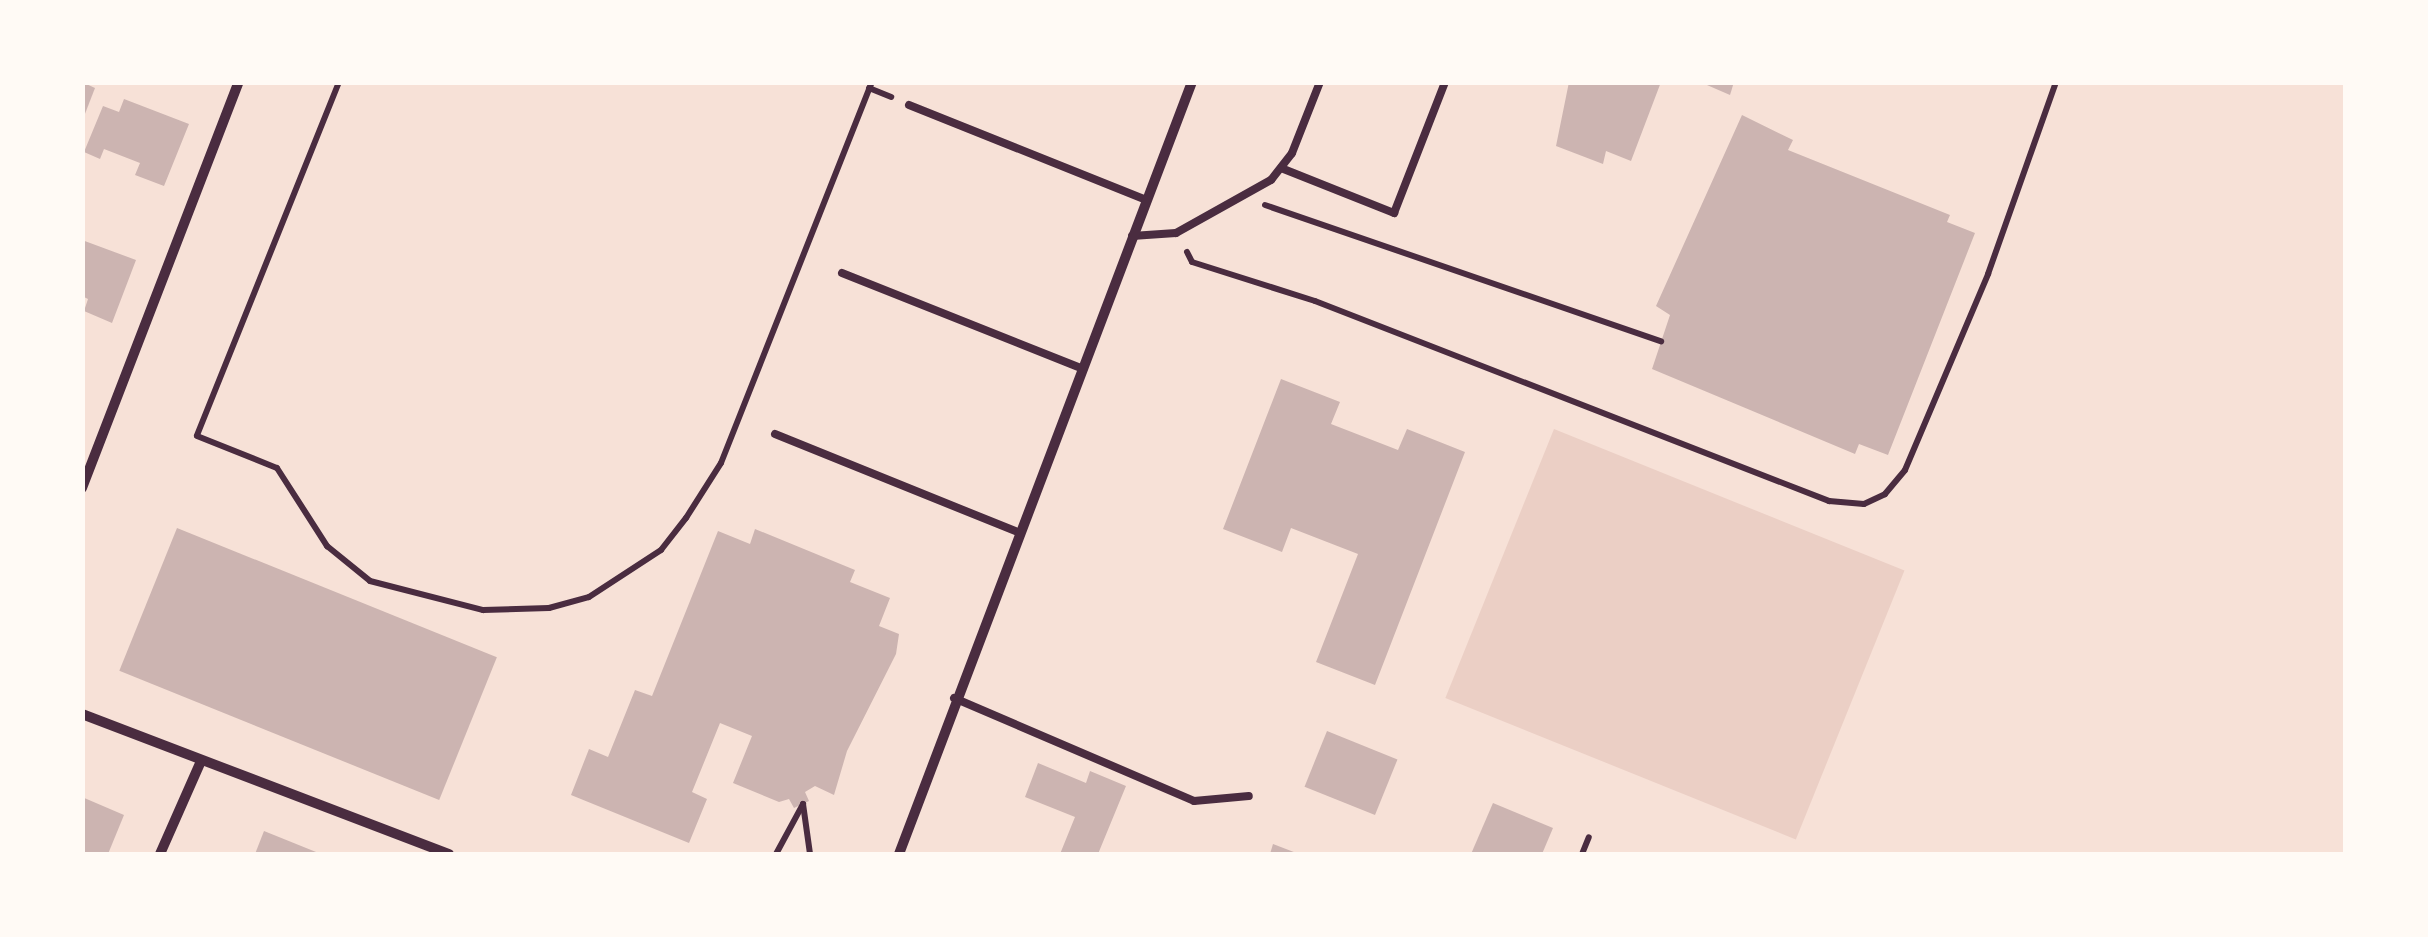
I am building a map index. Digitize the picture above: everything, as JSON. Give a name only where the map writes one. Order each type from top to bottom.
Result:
[{"type":"street","points":[[82,488],[238,82]]},
{"type":"street","points":[[898,854],[954,698],[1192,82]]},
{"type":"street","points":[[82,714],[449,854]]},
{"type":"street","points":[[160,854],[201,761]]},
{"type":"lane","points":[[1132,236],[1176,233],[1254,193],[1281,168],[1320,82]]},
{"type":"lane","points":[[1281,168],[1394,212],[1444,82]]},
{"type":"lane","points":[[909,105],[1146,200]]},
{"type":"lane","points":[[842,273],[1080,368]]},
{"type":"lane","points":[[774,434],[1018,532]]},
{"type":"lane","points":[[954,698],[1194,801],[1248,796]]},
{"type":"path","points":[[339,82],[197,436],[277,468],[326,546],[370,581],[483,610],[550,608],[590,597],[661,550],[686,518],[721,462],[872,82]]},
{"type":"path","points":[[1176,233],[1192,262],[1315,301],[1829,501],[1864,504],[1885,494],[1904,470],[1988,274],[2056,82]]},
{"type":"path","points":[[1254,193],[1269,211],[1661,342]]},
{"type":"path","points":[[776,854],[803,804],[810,854]]},
{"type":"path","points":[[1582,854],[1589,837]]},
{"type":"shaded area","points":[[1554,429],[1904,571],[1796,839],[1445,698]]},
{"type":"building","points":[[82,82],[95,88],[83,119],[82,119]]},
{"type":"building","points":[[1569,82],[1661,82],[1631,161],[1606,151],[1603,164],[1556,146]]},
{"type":"building","points":[[1700,82],[1734,82],[1730,95]]},
{"type":"building","points":[[124,99],[189,124],[164,186],[135,175],[140,163],[104,149],[100,159],[84,152],[103,106],[119,112]]},
{"type":"building","points":[[1742,115],[1793,140],[1788,150],[1950,215],[1947,222],[1975,233],[1888,455],[1859,444],[1855,454],[1652,369],[1670,315],[1656,306]]},
{"type":"building","points":[[82,240],[136,260],[112,323],[84,311],[88,299],[82,296]]},
{"type":"building","points":[[1281,379],[1340,402],[1331,424],[1398,450],[1407,429],[1465,452],[1375,685],[1316,662],[1358,554],[1291,528],[1282,552],[1223,529]]},
{"type":"building","points":[[177,528],[497,657],[439,800],[119,671]]},
{"type":"building","points":[[755,529],[855,570],[850,582],[890,598],[879,626],[899,634],[896,654],[847,751],[834,795],[815,786],[805,792],[809,801],[794,808],[789,799],[779,802],[733,783],[752,736],[720,723],[692,792],[707,799],[689,843],[571,795],[589,749],[608,757],[635,690],[652,696],[718,531],[750,544]]},
{"type":"building","points":[[1327,731],[1397,759],[1375,815],[1305,787]]},
{"type":"building","points":[[1038,763],[1086,783],[1090,771],[1126,786],[1098,854],[1060,854],[1075,817],[1025,797]]},
{"type":"building","points":[[82,797],[124,815],[108,854],[82,854]]},
{"type":"building","points":[[1493,803],[1553,828],[1542,854],[1471,854]]},
{"type":"building","points":[[264,831],[321,854],[255,854]]},
{"type":"building","points":[[1273,844],[1299,854],[1270,854]]}]
